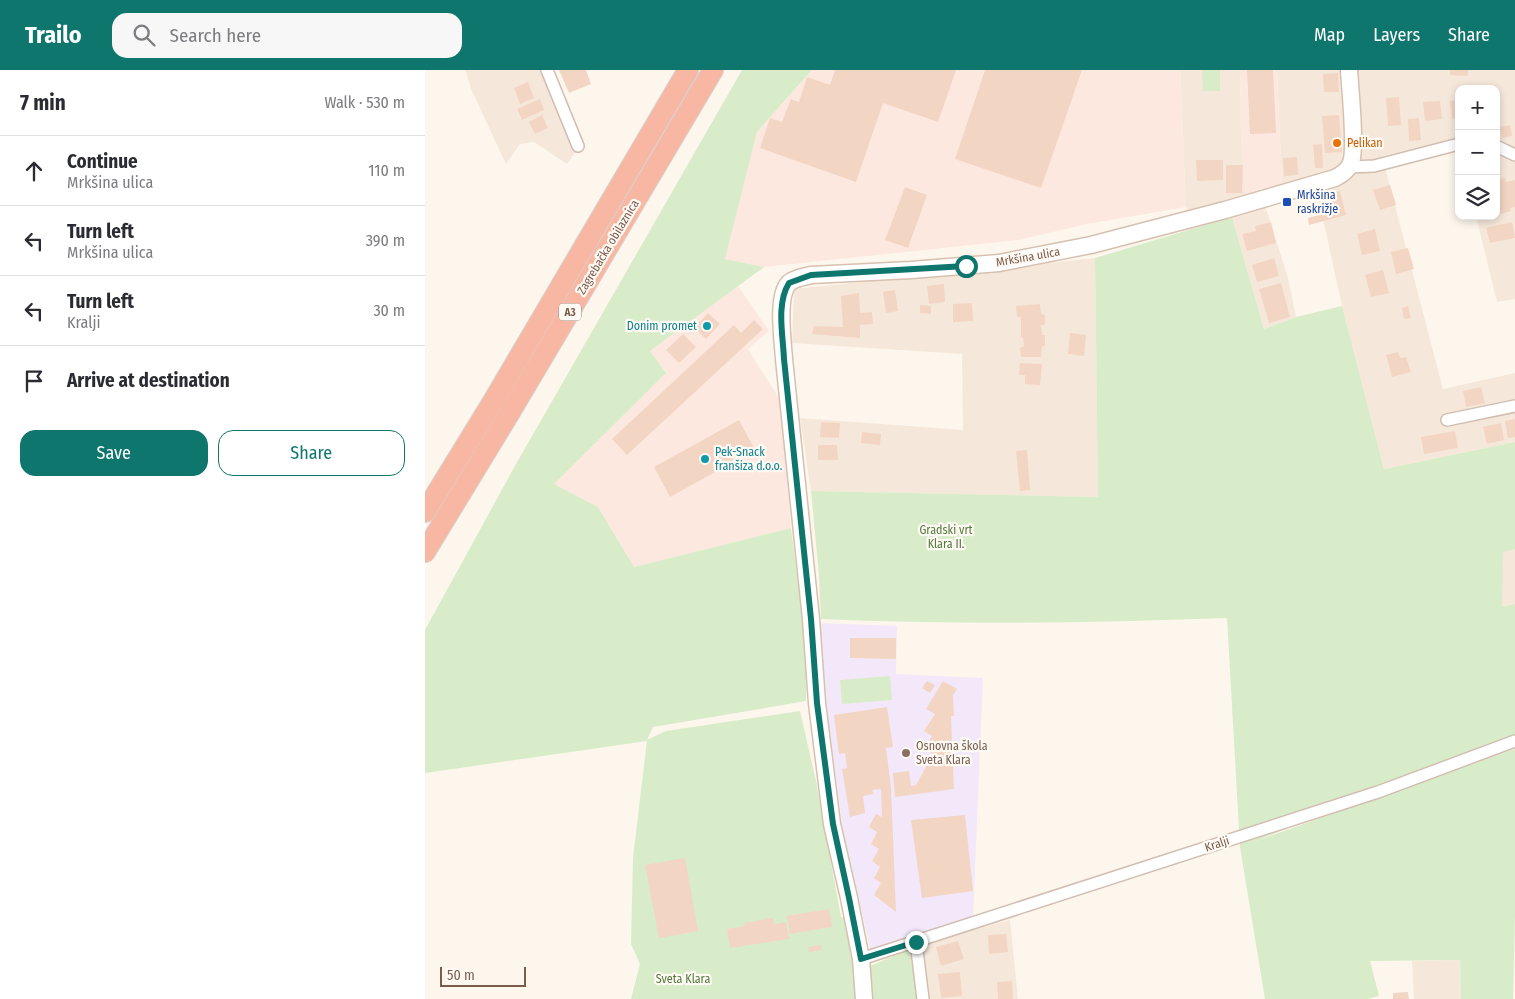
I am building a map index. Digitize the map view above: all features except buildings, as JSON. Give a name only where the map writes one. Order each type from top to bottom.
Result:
[{"type":"highway","name":"Zagrebačka obilaznica","points":[[425,512],[688,70]]},
{"type":"highway","name":"Zagrebačka obilaznica","points":[[425,552],[713,70]]},
{"type":"street","points":[[547,70],[578,146]]},
{"type":"street","points":[[1349,70],[1353,151],[1349,167],[1374,166],[1455,145]]},
{"type":"street","points":[[1500,148],[1514,154]]},
{"type":"street","name":"Mrkšina ulica","points":[[864,999],[861,959],[833,824],[817,703],[811,619],[782,319],[783,300],[789,283],[811,275],[999,263],[1091,245],[1321,183],[1344,173],[1349,167]]},
{"type":"street","points":[[1447,420],[1515,406]]},
{"type":"street","name":"Kralji","points":[[861,959],[1378,792],[1515,741]]},
{"type":"street","points":[[916,942],[923,999]]},
{"type":"shaded area","points":[[465,70],[552,70],[582,143],[567,164],[534,142],[520,144],[506,164],[472,91]]},
{"type":"shaded area","points":[[812,70],[1180,70],[1186,207],[1087,224],[1018,240],[764,267],[725,259],[757,132]]},
{"type":"shaded area","points":[[1180,70],[1240,70],[1241,134],[1246,197],[1188,213],[1186,207]]},
{"type":"shaded area","points":[[1240,70],[1277,70],[1282,184],[1246,197],[1241,134]]},
{"type":"shaded area","points":[[1277,70],[1515,70],[1515,299],[1497,302],[1477,220],[1500,220],[1500,85],[1455,85],[1455,139],[1382,156],[1443,389],[1515,373],[1515,442],[1384,469],[1342,306],[1314,178],[1282,184]]},
{"type":"shaded area","points":[[1265,205],[1288,278],[1296,317],[1264,329],[1232,217]]},
{"type":"shaded area","points":[[1095,258],[1098,497],[811,491],[800,418],[963,430],[962,354],[792,343],[794,289]]},
{"type":"shaded area","points":[[738,286],[769,331],[748,349],[782,403],[791,528],[634,567],[598,507],[553,484],[666,373],[650,351]]},
{"type":"shaded area","points":[[1515,543],[1515,736],[1494,548]]},
{"type":"shaded area","name":"Osnovna škola Sveta Klara","points":[[820,623],[897,626],[896,674],[983,678],[973,917],[871,952],[843,829],[819,650]]},
{"type":"shaded area","points":[[1010,920],[1018,999],[927,999],[922,944]]},
{"type":"shaded area","points":[[1460,960],[1461,999],[1414,999],[1412,961]]},
{"type":"green space","name":"Sveta Klara","points":[[742,70],[812,70],[757,132],[725,259],[764,267],[650,351],[666,373],[554,484],[598,507],[634,567],[791,528],[806,646],[806,701],[653,727],[647,740],[666,731],[800,711],[816,781],[841,917],[846,919],[854,961],[856,999],[631,999],[640,964],[631,944],[633,857],[647,741],[425,773],[425,630],[516,464]]},
{"type":"green space","points":[[1202,70],[1220,70],[1220,91],[1203,91]]},
{"type":"green space","name":"Gradski vrt Klara II.","points":[[1232,217],[1264,329],[1296,317],[1342,306],[1384,469],[1515,442],[1515,549],[1503,552],[1502,607],[1515,604],[1515,736],[1256,841],[1515,749],[1513,999],[1461,999],[1460,960],[1370,961],[1379,996],[1368,999],[1265,999],[1240,847],[1227,618],[1024,623],[821,619],[811,491],[1098,497],[1095,258]]},
{"type":"green space","points":[[890,676],[892,700],[842,704],[840,680]]},
{"type":"green space","points":[[908,950],[910,952],[917,999],[872,999],[870,966]]},
{"type":"place","name":"Pelikan","points":[[1337,143]]},
{"type":"place","name":"Mrkšina raskrižje","points":[[1287,202]]},
{"type":"place","name":"Donim promet","points":[[707,326]]},
{"type":"place","name":"Pek-Snack franšiza d.o.o.","points":[[705,459]]},
{"type":"place","name":"Osnovna škola Sveta Klara","points":[[906,753]]},
{"type":"route","points":[[916,942],[861,959],[833,824],[817,703],[811,619],[784,359],[783,300],[789,283],[811,275],[966,266]]}]
